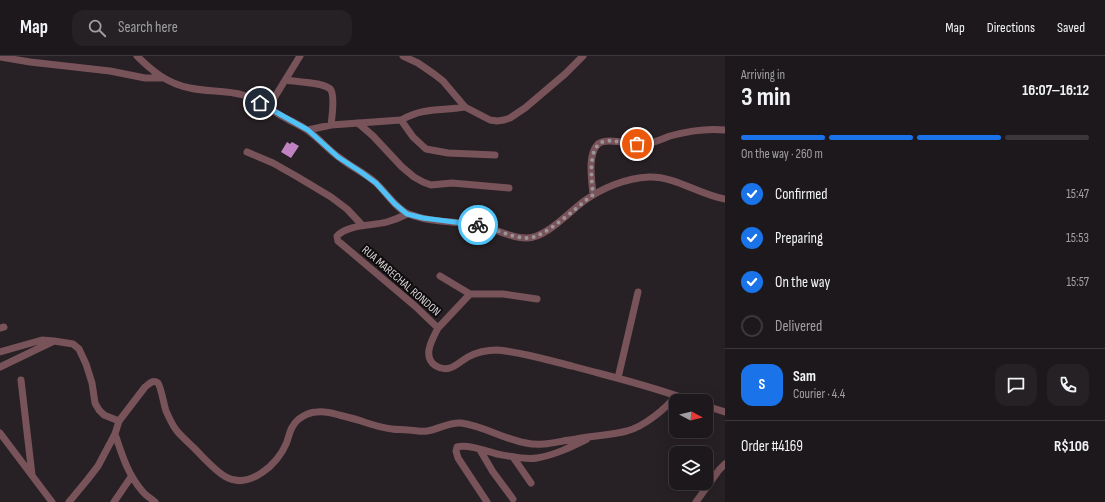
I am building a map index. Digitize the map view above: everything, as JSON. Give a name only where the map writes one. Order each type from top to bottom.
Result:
[{"type":"street","points":[[137,56],[150,69],[164,78],[189,88],[245,95],[308,130],[338,157],[376,183],[395,204],[407,214],[423,218],[489,227],[512,236],[527,238],[541,235],[546,232],[582,202],[604,189],[618,184],[650,177],[671,181],[715,197],[725,199]]},
{"type":"street","points":[[268,108],[300,56]]},
{"type":"street","points":[[403,56],[418,63],[434,74],[465,107],[490,120],[497,121],[510,118],[545,91],[583,56]]},
{"type":"street","points":[[0,57],[110,71],[145,78],[164,78]]},
{"type":"street","points":[[286,80],[327,87],[332,92],[333,98],[331,125]]},
{"type":"street","points":[[308,130],[331,125],[401,120],[419,112],[465,107]]},
{"type":"street","points":[[401,120],[413,137],[426,149],[448,153],[495,155]]},
{"type":"street","points":[[373,136],[376,121]]},
{"type":"street","points":[[358,123],[373,136],[402,167],[423,182],[431,185],[452,183],[509,188]]},
{"type":"street","points":[[593,195],[591,168],[592,160],[594,151],[601,142],[607,141],[644,144],[653,143],[669,137],[695,131],[725,130]]},
{"type":"street","points":[[246,152],[272,163],[331,197],[347,208],[362,225]]},
{"type":"street","name":"RUA MARECHAL RONDON","points":[[407,214],[386,222],[362,225],[340,233],[337,236],[338,241],[410,301],[438,328],[430,344],[429,352],[430,359],[434,365],[441,368],[449,368],[486,350],[497,350],[618,378],[670,394]]},
{"type":"street","points":[[440,276],[470,294],[503,294],[537,299]]},
{"type":"street","points":[[618,378],[638,292]]},
{"type":"street","points":[[438,328],[470,294]]},
{"type":"street","points":[[0,352],[42,340],[73,344],[79,349],[86,364],[92,383],[95,403],[99,410],[109,418],[119,421]]},
{"type":"street","points":[[0,367],[54,341]]},
{"type":"street","points":[[21,380],[32,475]]},
{"type":"street","points":[[69,502],[98,466],[115,434],[119,421],[144,387],[154,381],[160,386],[166,411],[176,429],[224,476],[240,481],[249,479],[268,468],[282,452],[293,425],[307,414],[316,412],[328,412],[391,429],[420,432],[458,423],[469,424],[508,439],[536,445],[614,434],[629,430],[658,414],[669,404]]},
{"type":"street","points":[[713,408],[725,412]]},
{"type":"street","points":[[0,433],[52,502]]},
{"type":"street","points":[[115,434],[131,477],[143,492],[155,502]]},
{"type":"street","points":[[487,502],[458,458],[456,448],[459,446],[513,457],[536,458],[554,454],[572,447],[592,436]]},
{"type":"street","points":[[480,450],[493,472],[513,499]]},
{"type":"street","points":[[513,457],[531,483]]},
{"type":"street","points":[[696,502],[725,464]]},
{"type":"street","points":[[114,502],[131,477]]},
{"type":"building","points":[[287,142],[290,144],[292,142],[299,146],[291,158],[281,152]]},
{"type":"way so far","points":[[478,225],[489,227],[512,236],[527,238],[541,235],[593,195],[591,168],[594,151],[598,144],[607,141],[637,144]]},
{"type":"route","points":[[260,103],[308,130],[338,157],[376,183],[395,204],[407,214],[441,221],[478,225]]}]
